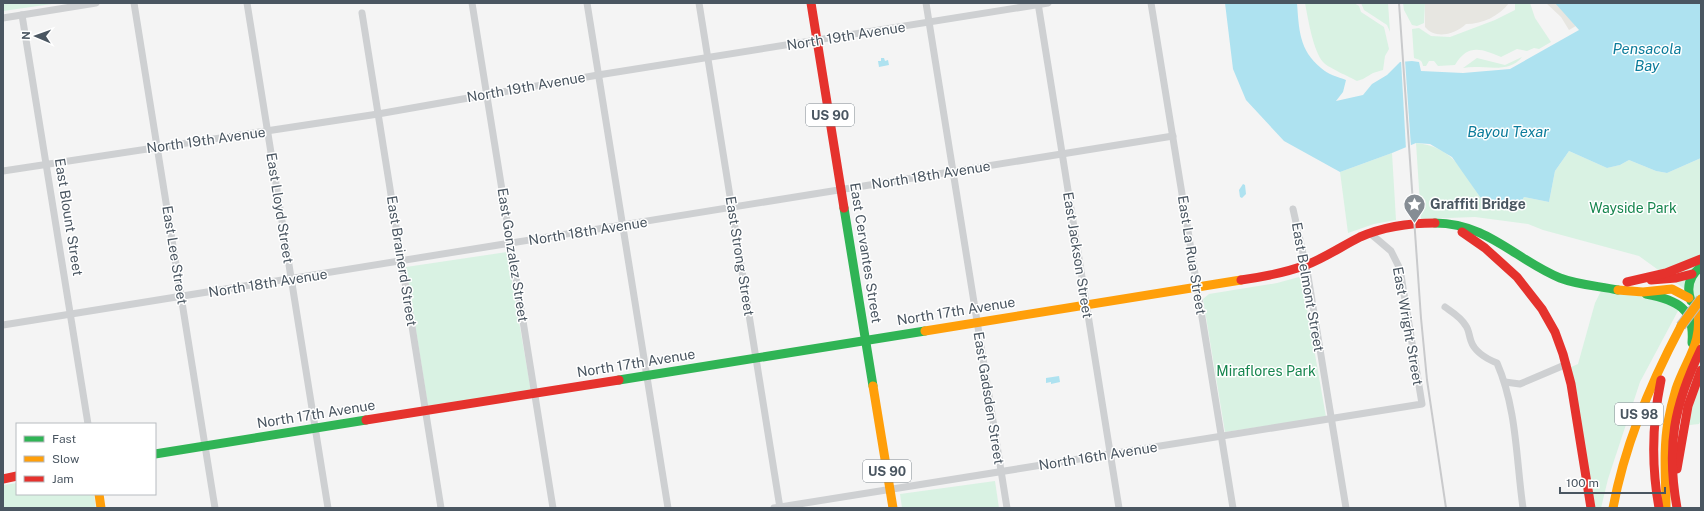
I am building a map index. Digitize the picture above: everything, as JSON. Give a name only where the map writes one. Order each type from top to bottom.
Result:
[{"type":"main road","name":"East Cervantes Street","points":[[812,3],[893,508]]},
{"type":"main road","name":"North 17th Avenue","points":[[156,454],[1267,276],[1306,265],[1360,237],[1388,228],[1420,223],[1444,223],[1467,228],[1495,239],[1548,273],[1580,283],[1627,286],[1692,274]]},
{"type":"main road","points":[[1444,223],[1470,236],[1480,243],[1525,285],[1539,303],[1550,323],[1560,343],[1567,364],[1574,397],[1591,508]]},
{"type":"main road","points":[[1627,286],[1701,259]]},
{"type":"main road","points":[[1683,372],[1699,337],[1699,310],[1689,298],[1688,286],[1692,274],[1701,266]]},
{"type":"main road","name":"North 17th Avenue","points":[[1627,286],[1643,292],[1668,288],[1676,290],[1689,298]]},
{"type":"main road","points":[[1627,286],[1678,303],[1686,311],[1692,323],[1694,337],[1672,403],[1665,440],[1666,508]]},
{"type":"main road","name":"US 98","points":[[1612,508],[1618,478],[1631,432],[1667,351],[1681,326],[1701,300]]},
{"type":"main road","points":[[1678,508],[1671,483],[1672,435],[1679,400],[1691,369],[1701,349]]},
{"type":"main road","points":[[1659,508],[1652,466],[1651,446],[1653,421],[1667,351]]},
{"type":"main road","name":"US 98","points":[[1678,508],[1676,478],[1684,417],[1694,383],[1701,370]]},
{"type":"main road","points":[[3,479],[16,476]]},
{"type":"main road","points":[[99,495],[101,508]]},
{"type":"street","points":[[3,18],[96,3]]},
{"type":"street","name":"East Lee Street","points":[[134,3],[215,508]]},
{"type":"street","name":"East Lloyd Street","points":[[247,3],[328,508]]},
{"type":"street","name":"East Gonzalez Street","points":[[472,3],[553,508]]},
{"type":"street","points":[[587,3],[668,508]]},
{"type":"street","name":"East Strong Street","points":[[699,3],[756,358],[778,508]]},
{"type":"street","name":"East Gadsden Street","points":[[926,3],[1007,508]]},
{"type":"street","name":"North 19th Avenue","points":[[3,171],[378,114],[598,75],[1048,3]]},
{"type":"street","name":"East La Rua Street","points":[[1151,3],[1233,508]]},
{"type":"street","name":"East Jackson Street","points":[[1038,4],[1119,508]]},
{"type":"street","name":"East Brainerd Street","points":[[362,13],[441,508]]},
{"type":"street","name":"East Blount Street","points":[[22,15],[88,423]]},
{"type":"street","name":"North 18th Avenue","points":[[3,325],[1173,136]]},
{"type":"street","name":"East Belmont Street","points":[[1294,209],[1306,265],[1346,508]]},
{"type":"street","name":"East Wright Street","points":[[1371,234],[1390,251],[1400,269],[1422,404]]},
{"type":"street","points":[[1444,307],[1460,318],[1467,327],[1476,350],[1487,359],[1497,363],[1505,382],[1514,424],[1523,508]]},
{"type":"street","points":[[1505,382],[1520,384],[1567,364]]},
{"type":"street","name":"North 16th Avenue","points":[[778,508],[1422,404]]},
{"type":"green space","points":[[3,3],[59,3],[3,11]]},
{"type":"green space","points":[[1305,3],[1354,3],[1359,6],[1361,12],[1384,27],[1389,49],[1385,56],[1383,70],[1357,81],[1324,63],[1320,58],[1314,43]]},
{"type":"green space","points":[[1361,3],[1388,3],[1390,32],[1387,25],[1364,10]]},
{"type":"green space","points":[[1403,3],[1425,3],[1424,23],[1417,26],[1412,25],[1404,10]]},
{"type":"green space","points":[[1515,3],[1530,3],[1535,18],[1551,42],[1539,49],[1534,48],[1527,51],[1517,49],[1501,57],[1482,50],[1470,51],[1465,53],[1455,65],[1438,66],[1434,61],[1429,61],[1426,66],[1423,66],[1420,60],[1414,58],[1412,29],[1419,28],[1431,36],[1450,37],[1495,20],[1515,10]]},
{"type":"green space","points":[[1522,57],[1510,66],[1495,68],[1463,68],[1477,58],[1505,65]]},
{"type":"green space","name":"Wayside Park","points":[[1416,143],[1429,145],[1448,154],[1461,169],[1480,197],[1487,202],[1494,203],[1509,200],[1520,205],[1524,197],[1549,202],[1555,171],[1569,151],[1607,168],[1620,165],[1629,160],[1656,171],[1667,173],[1701,158],[1701,304],[1693,295],[1639,256],[1543,230],[1528,224],[1475,217],[1421,219]]},
{"type":"green space","points":[[1392,153],[1396,220],[1374,224],[1348,233],[1340,172]]},
{"type":"green space","points":[[507,252],[531,391],[428,406],[406,267]]},
{"type":"green space","name":"Miraflores Park","points":[[1299,277],[1302,280],[1326,417],[1225,432],[1203,299],[1209,294],[1277,283]]},
{"type":"green space","points":[[1602,289],[1664,301],[1679,309],[1640,382],[1608,479],[1601,508],[1595,508],[1571,367],[1578,364],[1595,303]]},
{"type":"green space","points":[[1701,339],[1701,420],[1699,424],[1681,426]]},
{"type":"green space","points":[[995,481],[999,508],[902,508],[900,494]]},
{"type":"green space","points":[[16,483],[16,495],[94,495],[96,508],[3,508],[3,485]]},
{"type":"sand","points":[[1425,3],[1509,3],[1500,12],[1484,21],[1466,24],[1462,28],[1451,33],[1440,34],[1429,31],[1425,27]]},
{"type":"sand","points":[[1546,3],[1556,3],[1576,26],[1569,30],[1561,17]]},
{"type":"water","name":"Bayou Texar","points":[[1225,3],[1297,3],[1298,22],[1304,46],[1308,54],[1323,70],[1346,80],[1343,92],[1336,101],[1363,95],[1372,84],[1387,75],[1400,62],[1419,62],[1421,71],[1463,73],[1510,69],[1579,30],[1555,3],[1701,3],[1701,158],[1667,173],[1656,171],[1629,160],[1620,165],[1607,168],[1569,151],[1555,171],[1549,202],[1524,197],[1520,205],[1509,200],[1491,203],[1484,200],[1480,197],[1452,157],[1430,144],[1416,143],[1340,172],[1284,141],[1246,100],[1233,69]]},
{"type":"water","points":[[881,58],[884,58],[885,61],[888,60],[889,65],[879,67],[878,61],[881,61]]},
{"type":"water","points":[[1243,184],[1245,185],[1246,194],[1242,198],[1240,197],[1239,190]]},
{"type":"water","points":[[1059,376],[1060,382],[1051,384],[1051,382],[1046,383],[1046,378]]},
{"type":"pier","points":[[1401,60],[1405,60],[1411,147],[1406,149]]},
{"type":"railway","points":[[1399,3],[1421,318],[1427,380],[1446,508]]},
{"type":"traffic: fast","points":[[844,208],[873,386]]},
{"type":"traffic: fast","points":[[1435,223],[1470,229],[1486,236],[1529,262],[1560,278],[1581,284],[1618,290]]},
{"type":"traffic: fast","points":[[1691,301],[1689,291],[1691,278],[1701,267]]},
{"type":"traffic: fast","points":[[1646,294],[1667,299],[1682,308],[1690,321],[1692,343]]},
{"type":"traffic: fast","points":[[619,380],[925,331]]},
{"type":"traffic: fast","points":[[156,454],[366,420]]},
{"type":"traffic: slow","points":[[925,331],[1241,280]]},
{"type":"traffic: slow","points":[[1618,290],[1643,292],[1672,289],[1689,298]]},
{"type":"traffic: slow","points":[[1681,326],[1701,299]]},
{"type":"traffic: slow","points":[[1666,508],[1666,433],[1676,389],[1696,341],[1699,320],[1697,308]]},
{"type":"traffic: slow","points":[[1613,508],[1624,460],[1640,414],[1659,370],[1681,326]]},
{"type":"traffic: slow","points":[[873,386],[893,508]]},
{"type":"traffic: slow","points":[[99,495],[101,508]]},
{"type":"traffic: jam","points":[[811,3],[844,208]]},
{"type":"traffic: jam","points":[[1241,280],[1274,274],[1306,265],[1360,237],[1387,228],[1435,223]]},
{"type":"traffic: jam","points":[[1462,232],[1485,248],[1517,277],[1542,309],[1555,332],[1571,384],[1591,508]]},
{"type":"traffic: jam","points":[[1627,282],[1666,273],[1701,259]]},
{"type":"traffic: jam","points":[[1651,280],[1676,278],[1692,274]]},
{"type":"traffic: jam","points":[[1677,508],[1672,465],[1675,426],[1684,389],[1701,349]]},
{"type":"traffic: jam","points":[[1677,469],[1688,406],[1701,370]]},
{"type":"traffic: jam","points":[[366,420],[619,380]]},
{"type":"traffic: jam","points":[[1659,508],[1656,492],[1654,428],[1661,380]]},
{"type":"traffic: jam","points":[[3,479],[16,476]]},
{"type":"place","name":"Graffiti Bridge","points":[[1415,224]]},
{"type":"water label","name":"Pensacola Bay","points":[[1647,56]]}]
